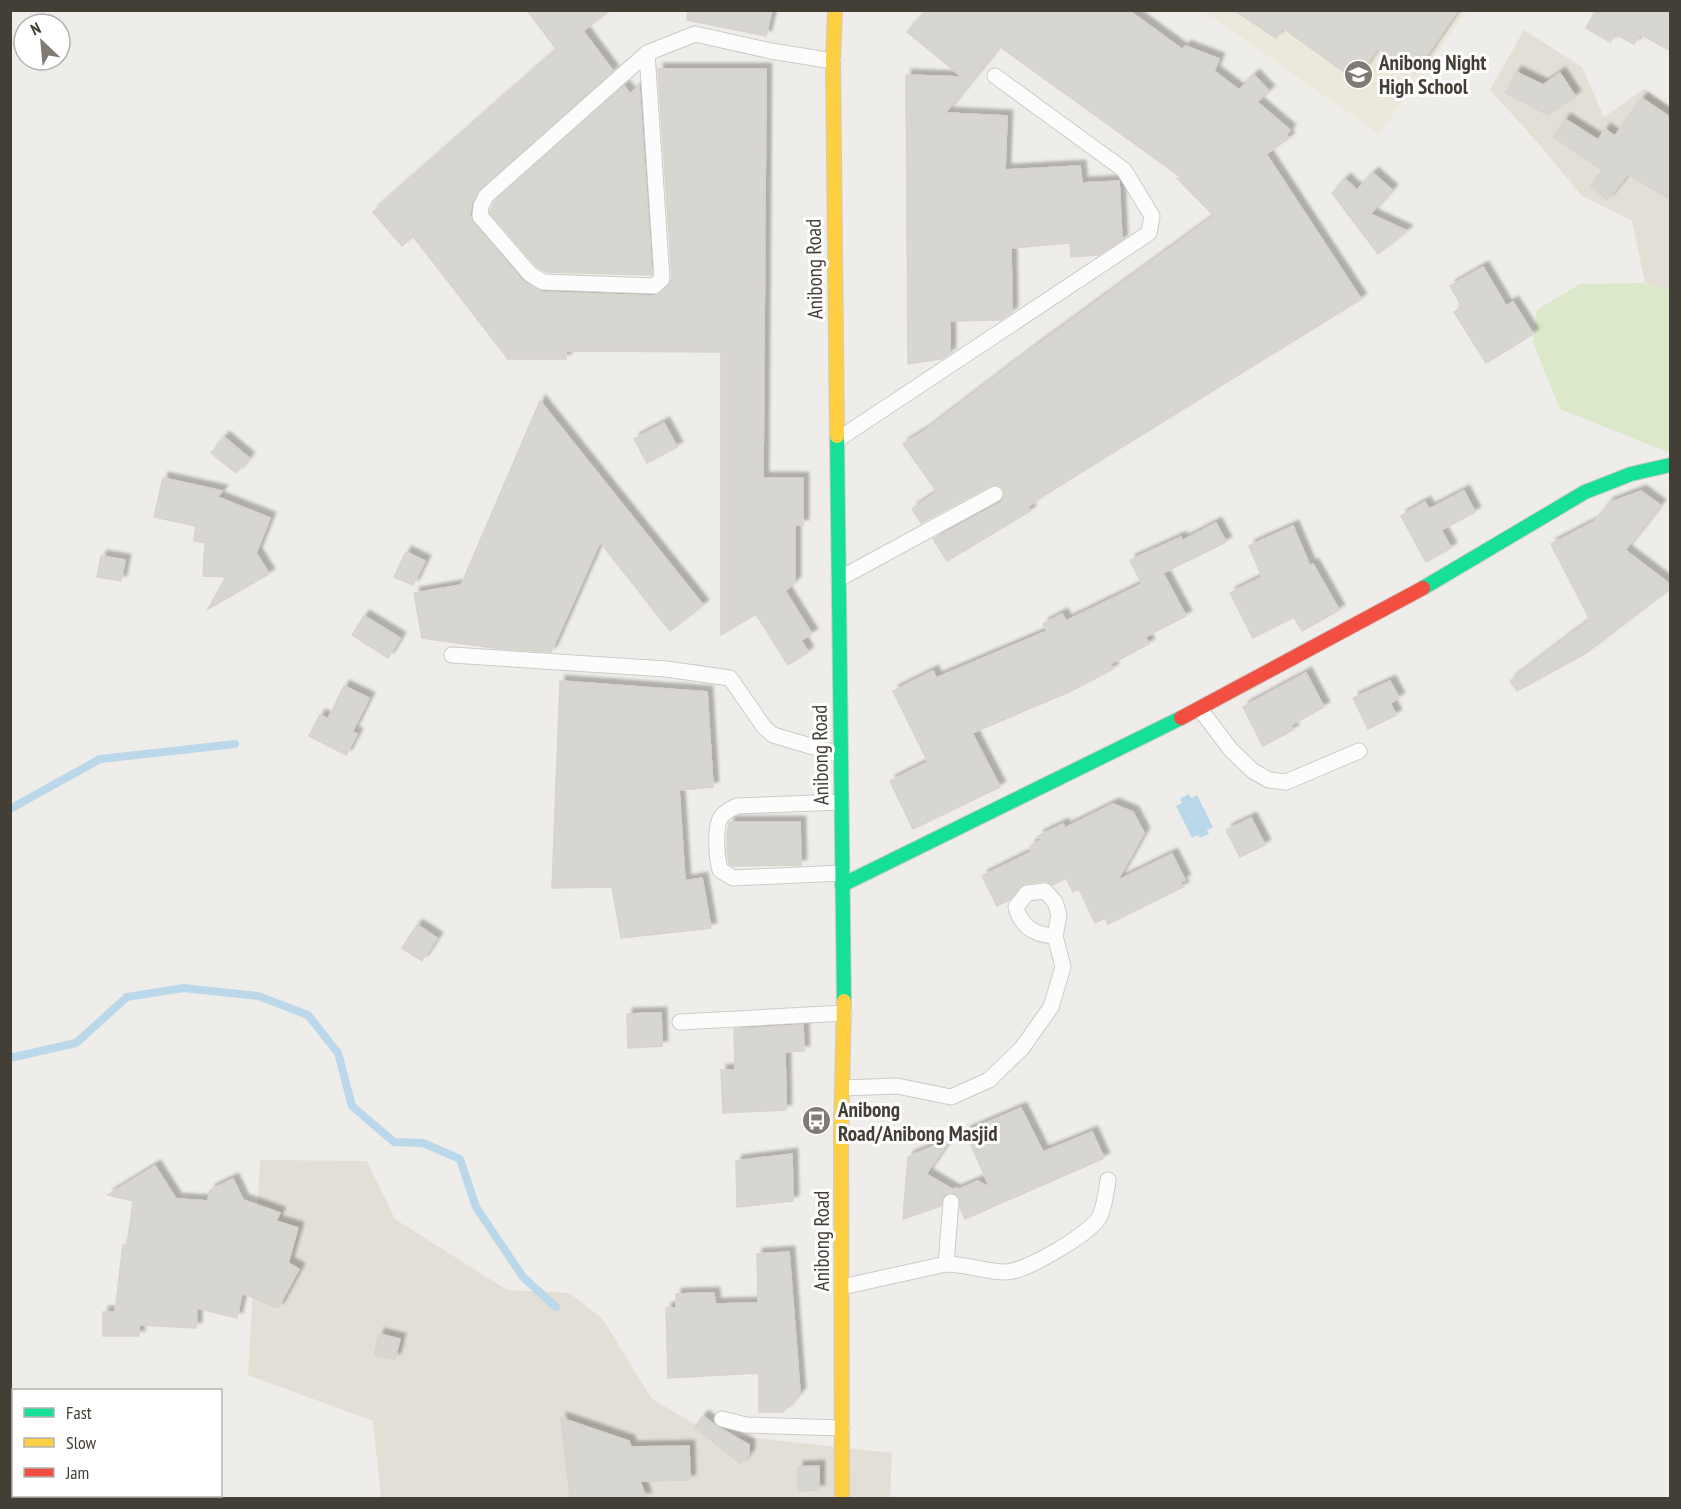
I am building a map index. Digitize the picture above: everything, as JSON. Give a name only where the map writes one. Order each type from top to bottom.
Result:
[{"type":"main road","name":"Anibong Road","points":[[835,10],[833,61],[844,1013],[842,1498]]},
{"type":"main road","points":[[842,879],[1200,709],[1453,572],[1585,492],[1631,474],[1671,465]]},
{"type":"lane","points":[[647,53],[662,279],[654,286],[543,282],[530,274],[480,216],[481,206],[486,196],[647,53],[695,34],[771,51],[833,61]]},
{"type":"lane","points":[[837,441],[1149,233],[1152,216],[1124,170],[995,76]]},
{"type":"lane","points":[[839,579],[995,494]]},
{"type":"lane","points":[[452,655],[666,669],[730,678],[764,727],[773,735],[841,755]]},
{"type":"lane","points":[[1200,709],[1231,750],[1253,771],[1269,780],[1286,782],[1359,751]]},
{"type":"lane","points":[[841,802],[736,806],[722,814],[718,822],[717,859],[720,870],[733,878],[842,879]]},
{"type":"lane","points":[[842,1088],[897,1086],[951,1097],[989,1080],[1022,1048],[1051,1007],[1063,967],[1055,936]]},
{"type":"lane","points":[[680,1022],[844,1013]]},
{"type":"lane","points":[[842,1287],[946,1264],[961,1264],[1006,1272],[1030,1266],[1064,1247],[1099,1219],[1108,1180]]},
{"type":"lane","points":[[946,1264],[951,1202]]},
{"type":"lane","points":[[722,1419],[746,1425],[842,1428]]},
{"type":"shaded area","name":"Anibong Night High School","points":[[1459,10],[1465,14],[1379,134],[1204,11]]},
{"type":"shaded area","points":[[1524,30],[1582,67],[1604,117],[1644,89],[1670,106],[1670,290],[1645,283],[1632,221],[1582,196],[1490,90]]},
{"type":"shaded area","points":[[260,1160],[367,1161],[395,1219],[507,1290],[569,1293],[602,1318],[652,1399],[710,1433],[892,1453],[890,1498],[381,1498],[373,1421],[248,1375]]},
{"type":"green space","points":[[1645,283],[1670,290],[1670,453],[1560,409],[1533,342],[1537,310],[1580,284]]},
{"type":"water","points":[[1189,794],[1191,798],[1197,795],[1213,827],[1207,830],[1209,834],[1200,838],[1198,835],[1192,838],[1176,806],[1182,803],[1180,799]]},
{"type":"building","points":[[527,10],[610,10],[583,31],[613,71],[480,189],[471,205],[470,215],[473,222],[523,281],[542,292],[654,296],[668,286],[672,278],[658,69],[766,69],[763,478],[803,478],[803,525],[795,525],[795,582],[785,591],[812,634],[801,640],[808,652],[788,665],[756,614],[721,635],[721,352],[566,351],[566,359],[508,359],[413,236],[402,246],[373,212],[557,50]]},
{"type":"building","points":[[688,10],[772,10],[766,36],[687,20]]},
{"type":"building","points":[[927,10],[1128,10],[1183,50],[1185,46],[1219,59],[1214,71],[1239,90],[1254,75],[1269,91],[1257,102],[1290,130],[1286,135],[1289,138],[1266,154],[1361,299],[1046,494],[1028,507],[1030,511],[947,561],[933,539],[1000,503],[1004,499],[1004,490],[1000,485],[991,485],[921,523],[912,509],[937,492],[903,444],[923,432],[1214,216],[1177,178],[1182,178],[999,46],[945,113],[1007,116],[1005,170],[1080,166],[1082,183],[1119,181],[1122,240],[1098,255],[1071,257],[1070,243],[1011,248],[1012,312],[1000,320],[950,321],[950,353],[941,359],[908,364],[906,75],[962,77],[907,32]]},
{"type":"building","points":[[1234,10],[1458,10],[1415,73],[1378,48],[1355,80],[1283,28],[1276,38]]},
{"type":"building","points":[[1596,10],[1671,10],[1671,51],[1640,34],[1634,44],[1615,34],[1610,42],[1586,28]]},
{"type":"building","points":[[1516,72],[1543,85],[1560,73],[1575,96],[1548,115],[1506,93]]},
{"type":"building","points":[[624,86],[630,94],[639,86],[652,275],[546,272],[536,266],[490,213],[491,209],[494,202]]},
{"type":"building","points":[[1642,98],[1671,118],[1671,200],[1628,174],[1607,200],[1591,186],[1603,171],[1554,137],[1565,119],[1598,140],[1605,129],[1615,136]]},
{"type":"building","points":[[1373,173],[1392,190],[1370,214],[1407,231],[1378,254],[1332,193],[1345,179],[1357,190]]},
{"type":"building","points":[[1483,267],[1506,306],[1513,302],[1533,334],[1486,363],[1454,312],[1462,307],[1450,286]]},
{"type":"building","points":[[540,401],[703,605],[670,631],[600,542],[551,652],[494,648],[422,638],[414,593],[461,585]]},
{"type":"building","points":[[664,423],[677,447],[647,463],[634,439]]},
{"type":"building","points":[[224,437],[249,458],[236,473],[211,453]]},
{"type":"building","points":[[163,478],[222,491],[217,497],[270,518],[256,553],[269,574],[208,609],[226,577],[203,576],[205,543],[194,541],[196,526],[154,517]]},
{"type":"building","points":[[1464,491],[1475,512],[1441,530],[1451,548],[1426,562],[1401,516],[1425,502],[1429,509]]},
{"type":"building","points":[[1641,491],[1660,505],[1625,550],[1671,585],[1671,588],[1586,653],[1517,691],[1510,681],[1590,620],[1551,544],[1594,522],[1609,503]]},
{"type":"building","points":[[1216,523],[1226,542],[1163,573],[1186,616],[1145,637],[1149,644],[1110,664],[1113,669],[1069,692],[972,733],[1000,787],[913,829],[890,781],[928,762],[893,691],[933,671],[936,678],[1047,631],[1043,624],[1062,614],[1066,621],[1142,584],[1130,560],[1181,537],[1182,541]]},
{"type":"building","points":[[1293,526],[1310,566],[1313,564],[1339,610],[1302,631],[1294,617],[1253,638],[1230,593],[1262,577],[1249,546]]},
{"type":"building","points":[[406,552],[425,561],[413,585],[394,577]]},
{"type":"building","points":[[101,556],[125,560],[121,581],[97,577]]},
{"type":"building","points":[[364,616],[400,638],[388,658],[352,635]]},
{"type":"building","points":[[1306,673],[1324,707],[1291,725],[1293,730],[1263,746],[1243,707]]},
{"type":"building","points":[[560,681],[707,692],[713,787],[679,790],[685,881],[702,878],[711,928],[621,938],[612,887],[552,888]]},
{"type":"building","points":[[1390,681],[1399,698],[1390,703],[1396,715],[1368,729],[1353,698]]},
{"type":"building","points":[[344,686],[369,698],[352,732],[357,734],[346,755],[309,736],[320,715],[328,719]]},
{"type":"building","points":[[1113,804],[1133,812],[1144,833],[1117,881],[1172,854],[1185,880],[1180,882],[1183,887],[1108,924],[1105,918],[1095,923],[1079,889],[1073,892],[1066,878],[1053,885],[1044,881],[1023,884],[1009,900],[997,906],[982,876],[1031,852],[1030,846],[1041,840],[1038,836],[1063,824],[1065,828]]},
{"type":"building","points":[[1251,818],[1265,845],[1240,857],[1226,830]]},
{"type":"building","points":[[729,822],[800,822],[801,865],[733,866],[729,864],[727,836]]},
{"type":"building","points":[[417,925],[437,938],[422,961],[402,948]]},
{"type":"building","points":[[661,1013],[662,1046],[628,1048],[627,1014]]},
{"type":"building","points":[[803,1025],[804,1051],[785,1052],[786,1110],[723,1113],[721,1070],[735,1070],[734,1029]]},
{"type":"building","points":[[1021,1108],[1043,1152],[1092,1132],[1104,1158],[965,1219],[959,1197],[951,1192],[943,1196],[941,1206],[903,1219],[908,1157],[950,1139],[926,1174],[955,1191],[978,1181],[990,1188],[965,1132]]},
{"type":"building","points":[[792,1154],[793,1201],[737,1207],[736,1161]]},
{"type":"building","points":[[155,1166],[176,1199],[208,1201],[210,1190],[233,1179],[243,1200],[280,1213],[276,1221],[298,1228],[288,1263],[299,1269],[278,1308],[242,1293],[237,1318],[197,1308],[196,1328],[139,1325],[139,1336],[103,1336],[103,1312],[115,1312],[123,1245],[127,1246],[133,1201],[108,1195]]},
{"type":"building","points":[[789,1252],[800,1393],[783,1412],[759,1412],[759,1373],[668,1378],[666,1308],[676,1308],[676,1294],[714,1293],[715,1304],[758,1303],[757,1254]]},
{"type":"building","points":[[379,1334],[400,1339],[395,1359],[374,1355]]},
{"type":"building","points":[[703,1416],[749,1445],[749,1454],[741,1464],[695,1427]]},
{"type":"building","points":[[561,1418],[629,1441],[631,1447],[689,1446],[690,1480],[640,1481],[646,1498],[570,1498]]},
{"type":"building","points":[[819,1466],[819,1490],[798,1491],[798,1467]]},
{"type":"waterway","points":[[10,809],[100,759],[235,744]]},
{"type":"waterway","points":[[10,1058],[76,1043],[127,997],[184,988],[258,996],[308,1015],[338,1053],[352,1106],[394,1142],[423,1143],[460,1159],[476,1207],[523,1277],[556,1307]]},
{"type":"traffic: fast","points":[[837,436],[844,1001]]},
{"type":"traffic: fast","points":[[1423,588],[1585,492],[1631,474],[1670,465]]},
{"type":"traffic: fast","points":[[842,885],[1181,718]]},
{"type":"traffic: slow","points":[[835,10],[833,61],[837,436]]},
{"type":"traffic: slow","points":[[842,1498],[841,1135],[844,1001]]},
{"type":"traffic: jam","points":[[1181,718],[1423,588]]},
{"type":"place","name":"Anibong Night High School","points":[[1358,74]]},
{"type":"place","name":"Anibong Road/Anibong Masjid","points":[[817,1121]]}]
